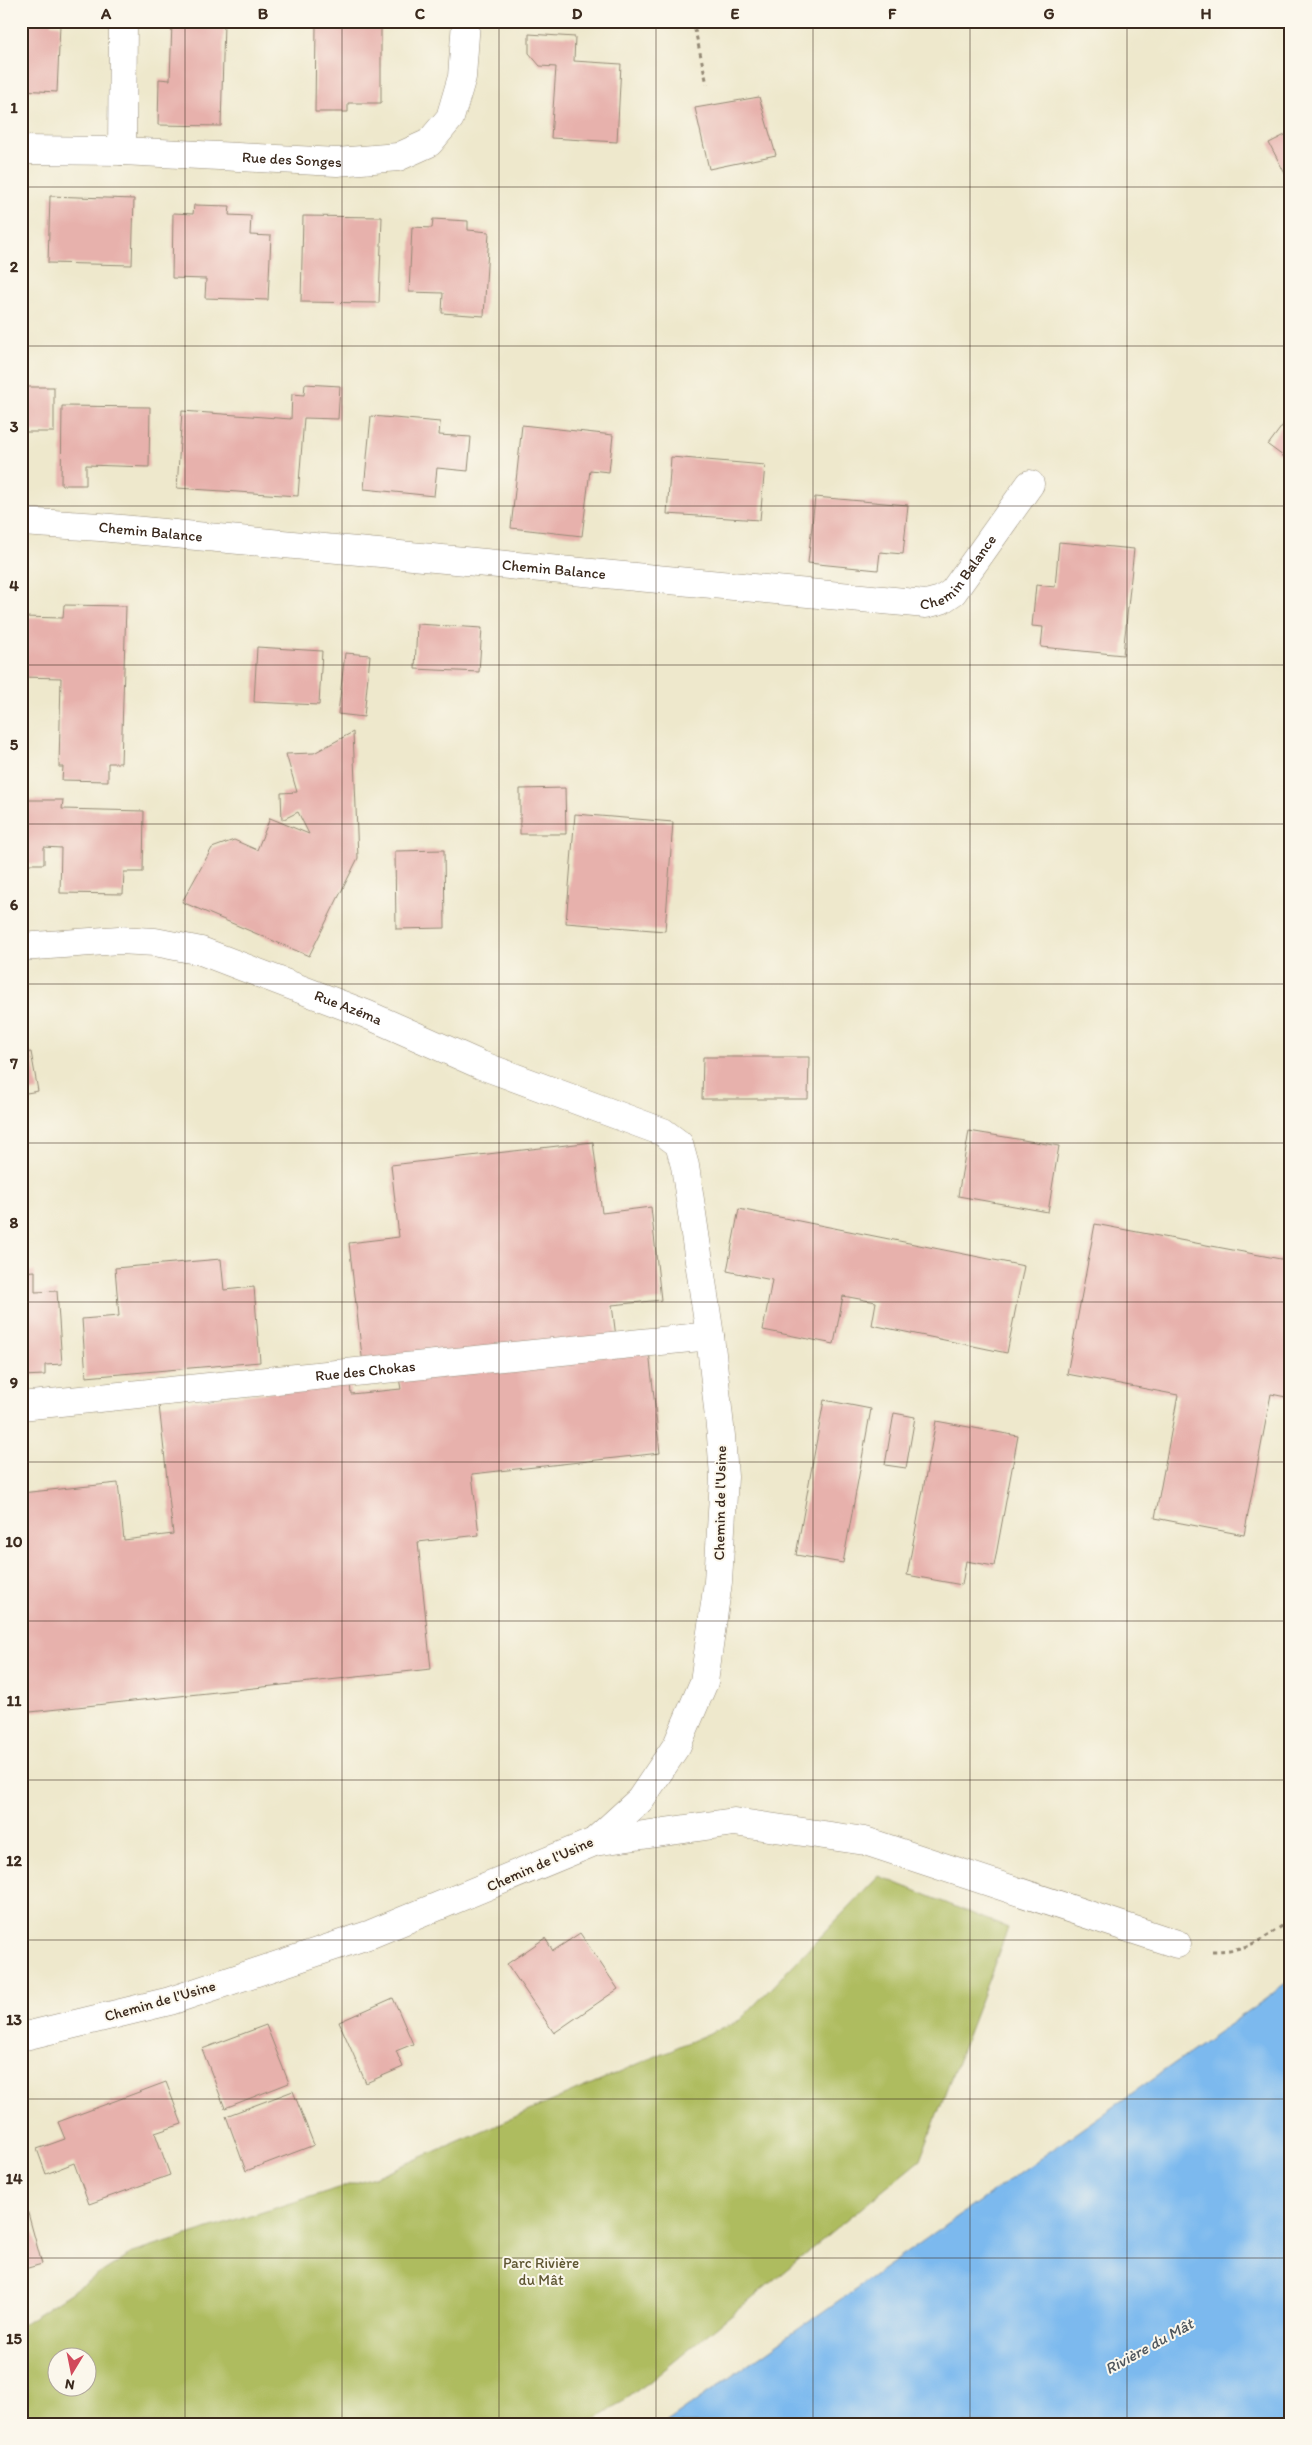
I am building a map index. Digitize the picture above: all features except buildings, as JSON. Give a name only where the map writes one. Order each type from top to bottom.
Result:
[{"type":"street","points":[[122,151],[123,21]]},
{"type":"street","name":"Rue des Songes","points":[[21,150],[122,151],[337,162],[398,157],[429,143],[450,118],[462,77],[466,21]]},
{"type":"street","name":"Chemin Balance","points":[[21,522],[110,528],[926,604],[941,600],[953,592],[1030,484]]},
{"type":"street","name":"Rue Azéma","points":[[21,947],[119,940],[155,942],[201,950],[366,1014],[482,1065],[663,1132]]},
{"type":"street","name":"Chemin de l'Usine","points":[[21,2036],[170,2001],[371,1934],[594,1842],[640,1800],[677,1746],[704,1682],[718,1582],[724,1476],[710,1336],[685,1166],[679,1144],[663,1132]]},
{"type":"street","name":"Rue des Chokas","points":[[21,1406],[710,1336]]},
{"type":"street","points":[[594,1842],[734,1822],[865,1840],[1177,1944]]},
{"type":"path","points":[[693,21],[707,84]]},
{"type":"path","points":[[1177,1944],[1212,1951],[1236,1950],[1254,1944],[1291,1920]]},
{"type":"green space","name":"Parc Rivière du Mât","points":[[879,1876],[1008,1928],[920,2160],[648,2383],[589,2424],[21,2424],[21,2325],[130,2254],[380,2175],[740,2020]]},
{"type":"water","name":"Rivière du Mât","points":[[1291,1981],[1291,2424],[664,2424]]}]
